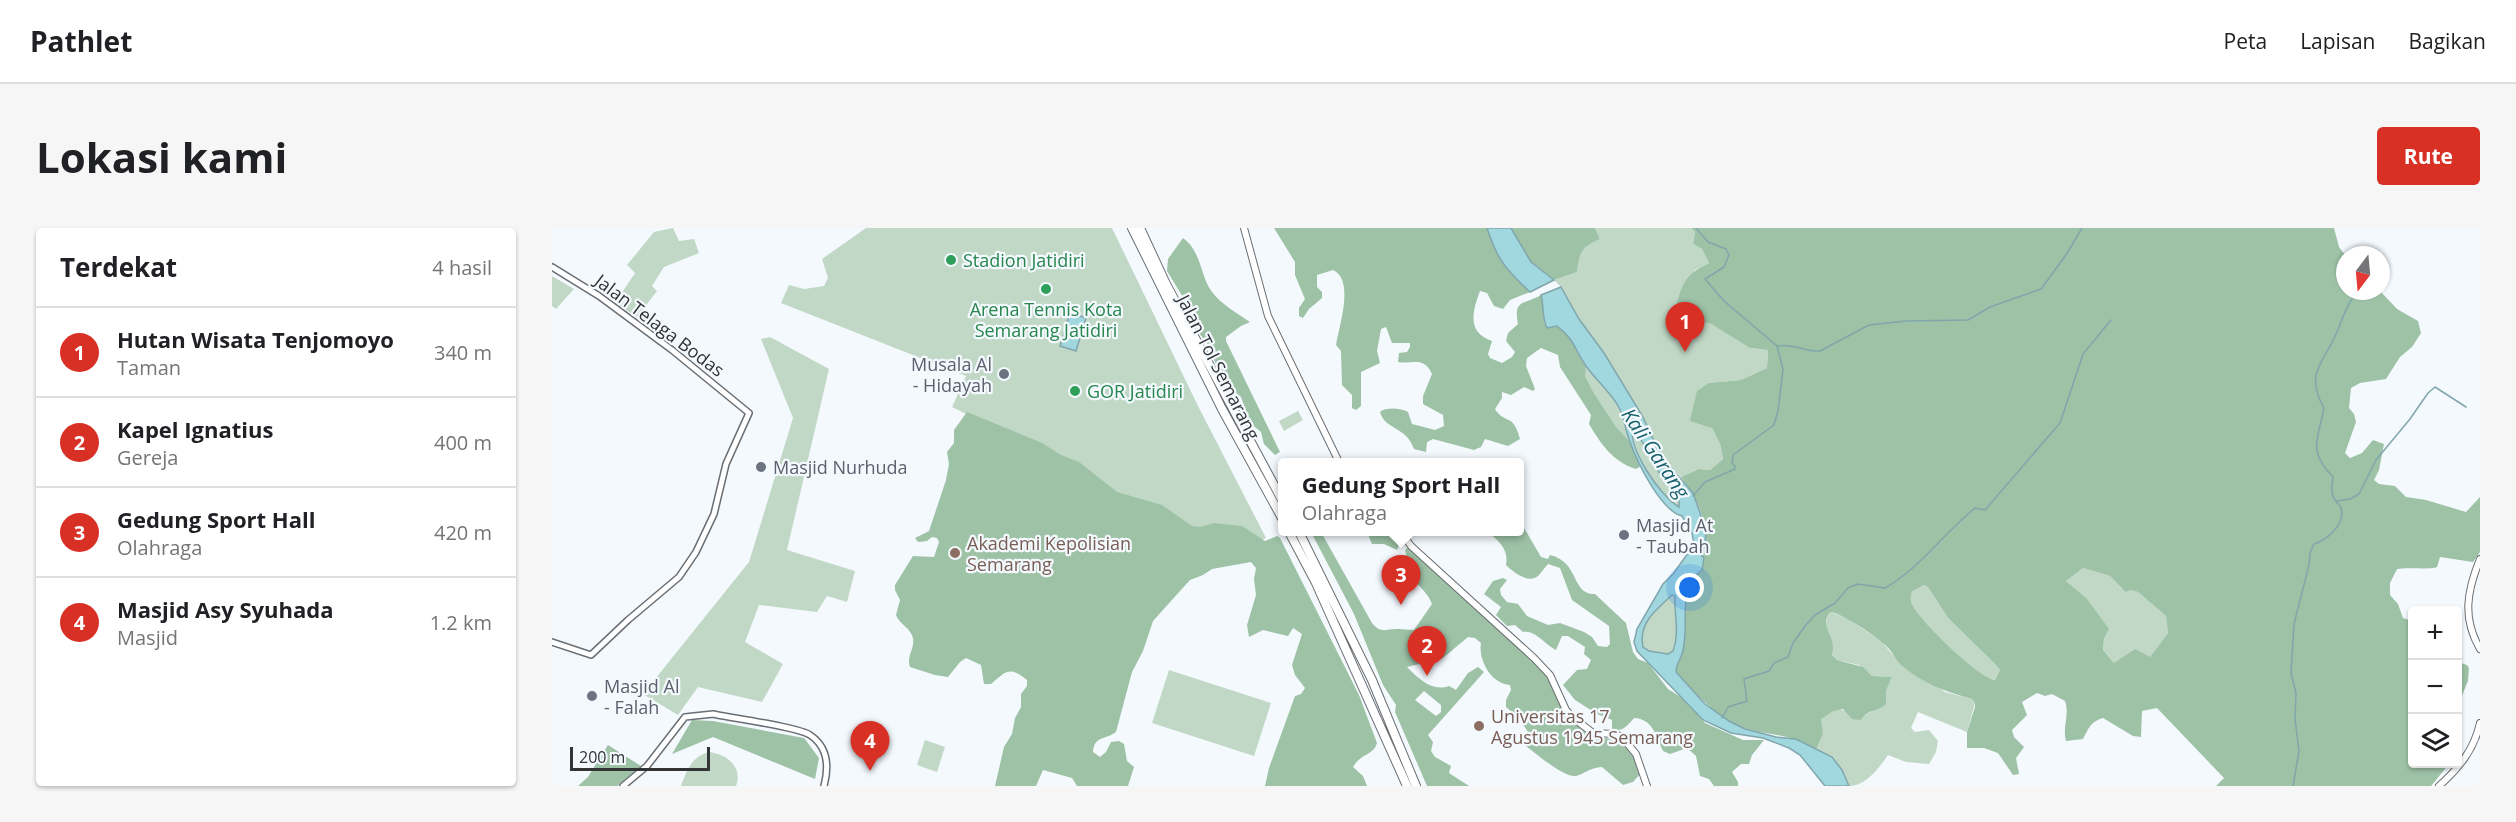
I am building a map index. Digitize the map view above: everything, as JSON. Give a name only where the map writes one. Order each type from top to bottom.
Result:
[{"type":"highway","name":"Jalan Tol Semarang","points":[[1132,228],[1222,409],[1278,511]]},
{"type":"highway","name":"Jalan Tol Semarang","points":[[1140,228],[1166,284],[1278,493]]},
{"type":"highway","points":[[1292,536],[1316,583],[1407,786]]},
{"type":"highway","points":[[1301,536],[1372,680],[1416,786]]},
{"type":"main road","points":[[1244,228],[1268,316],[1337,458]]},
{"type":"main road","points":[[1404,536],[1411,546],[1550,675],[1566,710],[1576,720],[1593,733],[1616,734],[1623,738],[1636,754],[1647,786]]},
{"type":"main road","points":[[2480,559],[2471,588],[2467,613],[2480,649]]},
{"type":"main road","points":[[2439,786],[2464,761],[2478,733],[2480,723]]},
{"type":"street","name":"Jalan Telaga Bodas","points":[[552,267],[599,296],[747,410],[749,416],[726,464],[714,514],[696,552],[679,577],[591,655],[552,642]]},
{"type":"street","points":[[623,786],[647,766],[685,717],[713,714],[809,734],[823,749],[827,760],[824,786]]},
{"type":"green space","points":[[673,228],[679,241],[694,239],[699,253],[664,267],[652,286],[657,291],[637,317],[615,303],[635,273],[627,265],[654,232]]},
{"type":"green space","name":"GOR Jatidiri","points":[[866,228],[1112,228],[1198,406],[1266,538],[1200,568],[1066,463],[952,407],[966,376],[781,303],[789,285],[804,289],[824,286],[828,278],[822,259]]},
{"type":"green space","points":[[1274,228],[1487,228],[1503,263],[1530,292],[1510,300],[1503,309],[1494,306],[1487,293],[1480,291],[1474,321],[1478,333],[1492,341],[1488,354],[1490,358],[1502,363],[1512,357],[1515,352],[1506,341],[1508,333],[1518,324],[1517,310],[1521,304],[1541,295],[1544,323],[1557,325],[1573,340],[1586,367],[1585,376],[1593,392],[1616,427],[1629,441],[1641,466],[1636,469],[1628,466],[1614,457],[1603,445],[1589,424],[1591,415],[1560,367],[1558,355],[1541,348],[1527,358],[1526,366],[1535,389],[1533,391],[1524,387],[1511,395],[1502,392],[1502,398],[1495,409],[1502,417],[1515,425],[1520,439],[1508,446],[1485,439],[1481,447],[1474,450],[1433,439],[1427,442],[1426,452],[1414,449],[1406,436],[1386,422],[1380,412],[1390,409],[1402,410],[1408,412],[1412,424],[1435,430],[1444,426],[1443,415],[1423,404],[1423,396],[1432,374],[1429,368],[1417,362],[1398,362],[1399,353],[1407,352],[1410,343],[1392,343],[1386,327],[1381,329],[1377,351],[1380,363],[1361,372],[1361,406],[1356,410],[1352,408],[1352,395],[1342,385],[1341,351],[1336,345],[1344,304],[1343,283],[1340,275],[1333,270],[1317,275],[1317,287],[1322,292],[1322,298],[1309,309],[1303,318],[1299,316],[1299,308],[1305,299],[1295,275],[1295,262]]},
{"type":"green space","points":[[1511,228],[1595,228],[1600,239],[1582,251],[1577,272],[1554,280],[1531,262]]},
{"type":"green space","points":[[1595,228],[1691,228],[1695,232],[1693,244],[1702,249],[1709,263],[1695,270],[1679,297],[1673,315],[1711,324],[1750,348],[1768,350],[1767,368],[1741,380],[1709,383],[1712,428],[1720,444],[1723,459],[1710,470],[1699,469],[1681,477],[1661,456],[1643,417],[1604,353],[1579,319],[1561,287],[1554,280],[1577,272],[1583,251],[1600,239]]},
{"type":"green space","points":[[1691,228],[2334,228],[2339,246],[2336,246],[2336,300],[2388,300],[2397,309],[2418,321],[2421,333],[2412,347],[2400,357],[2386,379],[2360,383],[2351,388],[2349,408],[2356,422],[2345,453],[2350,458],[2362,453],[2373,440],[2384,444],[2379,470],[2374,480],[2379,484],[2395,486],[2406,497],[2426,500],[2466,512],[2480,497],[2480,552],[2473,562],[2440,557],[2437,567],[2434,568],[2397,569],[2390,583],[2390,595],[2398,604],[2403,618],[2408,620],[2408,768],[2446,768],[2431,786],[2216,786],[2224,778],[2157,708],[2142,711],[2141,737],[2133,736],[2103,718],[2093,724],[2083,739],[2066,741],[2065,701],[2052,694],[2045,696],[2037,693],[2022,702],[2027,715],[2012,730],[2014,737],[2024,747],[2016,758],[2019,774],[2013,775],[1998,753],[1984,748],[1967,748],[1967,732],[1975,707],[1972,699],[1944,690],[1917,677],[1901,665],[1879,640],[1853,622],[1831,612],[1826,621],[1832,642],[1832,655],[1837,660],[1863,667],[1872,676],[1892,677],[1886,691],[1886,704],[1866,714],[1861,720],[1852,719],[1843,709],[1834,711],[1821,719],[1823,734],[1816,750],[1798,740],[1750,730],[1724,718],[1676,672],[1676,666],[1682,654],[1686,602],[1694,576],[1702,566],[1704,558],[1701,555],[1705,535],[1698,504],[1681,477],[1699,469],[1710,470],[1723,459],[1720,444],[1712,428],[1690,421],[1697,391],[1709,383],[1741,380],[1767,368],[1768,350],[1750,348],[1711,324],[1673,315],[1681,290],[1688,278],[1709,263],[1702,249],[1693,244],[1695,232]],"holes":[[[2083,568],[2110,576],[2126,592],[2130,590],[2138,592],[2166,616],[2168,633],[2150,657],[2135,649],[2114,663],[2103,650],[2104,638],[2109,629],[2087,599],[2066,581]],[[1924,585],[1928,587],[1948,618],[2000,670],[1995,680],[1987,677],[1964,660],[1937,635],[1917,612],[1911,602],[1912,591]]]},
{"type":"green space","points":[[1183,238],[1194,250],[1212,292],[1225,305],[1250,322],[1226,337],[1226,341],[1280,452],[1275,455],[1264,444],[1261,432],[1250,423],[1241,397],[1224,383],[1207,343],[1199,333],[1200,329],[1195,317],[1167,271],[1168,259]]},
{"type":"green space","points":[[552,276],[574,289],[556,309],[552,306]]},
{"type":"green space","points":[[770,337],[829,369],[787,550],[855,571],[847,602],[827,596],[817,612],[759,605],[745,642],[783,664],[762,702],[698,687],[678,715],[643,694],[749,562],[793,418],[761,339]]},
{"type":"green space","points":[[1586,367],[1614,401],[1624,420],[1629,441],[1591,391],[1585,375]]},
{"type":"green space","points":[[1298,411],[1303,420],[1284,431],[1279,421]]},
{"type":"green space","points":[[967,412],[1042,443],[1061,455],[1079,462],[1117,492],[1162,505],[1192,526],[1200,527],[1214,523],[1242,526],[1265,541],[1277,536],[1280,538],[1359,695],[1377,743],[1373,750],[1356,762],[1353,767],[1363,776],[1367,786],[1265,786],[1269,768],[1295,696],[1301,694],[1305,688],[1295,675],[1292,665],[1302,634],[1293,628],[1288,636],[1263,630],[1249,637],[1247,625],[1256,595],[1254,579],[1256,568],[1251,562],[1212,569],[1190,580],[1153,621],[1143,651],[1132,672],[1116,732],[1095,743],[1093,752],[1100,757],[1106,752],[1111,742],[1119,741],[1124,744],[1127,761],[1134,767],[1128,786],[1077,786],[1072,778],[1043,770],[1036,786],[995,786],[1004,747],[1012,734],[1015,718],[1021,707],[1021,694],[1027,686],[1027,680],[1015,672],[1007,672],[991,684],[984,684],[981,665],[966,658],[948,677],[910,667],[913,638],[896,615],[900,600],[895,585],[913,556],[934,557],[939,542],[937,538],[932,537],[927,541],[918,542],[915,538],[929,531],[946,480],[949,464],[947,452],[954,443],[954,430]]},
{"type":"green space","points":[[1633,425],[1661,475],[1679,500],[1679,507],[1663,493],[1647,471],[1636,447]]},
{"type":"green space","points":[[1524,528],[1541,557],[1548,559],[1550,555],[1560,559],[1566,564],[1582,589],[1587,593],[1595,594],[1626,623],[1633,652],[1638,659],[1648,663],[1668,689],[1682,698],[1705,723],[1743,740],[1764,740],[1752,755],[1749,764],[1741,764],[1732,772],[1738,786],[1714,786],[1709,779],[1700,776],[1696,756],[1687,748],[1670,754],[1663,751],[1653,729],[1646,721],[1634,718],[1622,729],[1612,729],[1612,720],[1597,714],[1575,700],[1563,685],[1577,670],[1587,669],[1591,660],[1584,654],[1585,647],[1568,636],[1562,636],[1556,650],[1532,633],[1523,632],[1515,625],[1507,626],[1496,615],[1501,607],[1484,594],[1493,581],[1503,578],[1507,580],[1500,589],[1501,595],[1507,602],[1518,604],[1527,616],[1548,625],[1560,623],[1584,632],[1592,637],[1598,646],[1607,647],[1610,644],[1609,626],[1572,600],[1560,568],[1548,564],[1538,576],[1525,578],[1506,565],[1504,550],[1492,536],[1524,536]]},
{"type":"green space","points":[[1313,536],[1323,536],[1372,623],[1382,630],[1414,630],[1432,604],[1411,572],[1405,550],[1409,546],[1525,651],[1554,685],[1576,725],[1589,733],[1623,743],[1636,758],[1641,773],[1633,782],[1623,785],[1602,767],[1576,776],[1570,775],[1556,769],[1523,744],[1530,735],[1518,717],[1506,707],[1506,700],[1511,690],[1510,685],[1503,684],[1492,676],[1482,657],[1481,643],[1475,638],[1468,637],[1443,658],[1407,667],[1431,686],[1449,686],[1456,690],[1468,673],[1478,667],[1484,672],[1428,735],[1433,742],[1431,751],[1435,757],[1451,766],[1449,773],[1469,786],[1427,786],[1395,712],[1396,705],[1383,685],[1354,614]],"holes":[[[1424,691],[1441,705],[1441,712],[1436,716],[1415,700]]]},
{"type":"green space","points":[[1369,536],[1398,536],[1401,540],[1397,550],[1384,544],[1372,544]]},
{"type":"green space","points":[[2083,568],[2110,576],[2126,591],[2138,592],[2166,616],[2168,633],[2150,657],[2114,663],[2103,650],[2104,638],[2087,600],[2066,581]]},
{"type":"green space","points":[[1924,585],[1928,587],[1948,618],[2000,670],[1995,680],[1987,677],[1964,660],[1937,635],[1917,612],[1911,602],[1912,590]]},
{"type":"green space","points":[[1672,595],[1675,596],[1676,631],[1673,652],[1668,654],[1649,651],[1642,647],[1643,631],[1650,618]]},
{"type":"green space","points":[[1831,612],[1848,619],[1881,641],[1893,655],[1945,692],[1972,699],[1975,703],[1967,732],[1918,712],[1911,728],[1915,732],[1929,730],[1938,741],[1936,752],[1929,764],[1906,762],[1888,755],[1866,780],[1849,786],[1842,770],[1816,750],[1823,734],[1820,719],[1838,709],[1863,716],[1886,704],[1886,691],[1892,677],[1872,676],[1859,665],[1837,660],[1832,655],[1832,643],[1826,621]]},
{"type":"green space","points":[[2462,663],[2469,668],[2468,681],[2462,695]]},
{"type":"green space","points":[[1169,670],[1271,703],[1254,756],[1152,723]]},
{"type":"green space","points":[[692,720],[713,721],[804,738],[819,758],[815,779],[713,737],[672,754]]},
{"type":"green space","points":[[925,740],[945,747],[937,772],[917,765]]},
{"type":"green space","points":[[608,745],[641,766],[617,786],[578,786],[588,777]]},
{"type":"green space","points":[[709,752],[722,755],[732,763],[737,773],[736,786],[681,786],[694,761]]},
{"type":"water","points":[[1487,228],[1511,228],[1531,262],[1554,280],[1530,292],[1503,263]]},
{"type":"water","name":"Kali Garang","points":[[1561,287],[1579,319],[1604,353],[1643,417],[1661,456],[1693,493],[1706,530],[1705,546],[1701,555],[1704,558],[1702,570],[1694,578],[1686,598],[1684,643],[1676,672],[1705,704],[1729,721],[1745,729],[1776,737],[1796,739],[1832,757],[1842,770],[1849,786],[1825,786],[1800,755],[1789,748],[1763,738],[1731,733],[1703,720],[1637,651],[1634,642],[1637,629],[1663,584],[1694,545],[1692,533],[1682,516],[1674,512],[1658,496],[1644,473],[1633,451],[1622,415],[1615,401],[1586,366],[1568,336],[1557,326],[1547,328],[1541,295]],"holes":[[[1633,425],[1658,471],[1679,500],[1679,507],[1663,493],[1640,458],[1632,435]],[[1672,595],[1675,596],[1676,631],[1673,651],[1668,654],[1649,651],[1643,647],[1643,631],[1654,612]]]},
{"type":"water","points":[[1070,313],[1086,318],[1076,351],[1060,346]]},
{"type":"waterway","name":"Kali Garang","points":[[1693,496],[1705,482],[1735,469],[1732,463],[1733,455],[1774,425],[1783,369],[1777,346],[1724,301],[1705,279],[1724,267],[1729,255],[1726,249],[1708,242],[1696,228]]},
{"type":"waterway","points":[[1778,346],[1820,351],[1869,325],[1906,321],[1968,320],[1990,307],[2041,289],[2082,228]]},
{"type":"waterway","points":[[2293,786],[2299,751],[2295,719],[2296,693],[2291,673],[2294,624],[2310,553],[2314,544],[2334,530],[2342,514],[2341,507],[2332,494],[2333,477],[2325,468],[2317,452],[2317,437],[2324,408],[2318,396],[2316,377],[2351,300]]},
{"type":"waterway","points":[[1722,718],[1728,707],[1747,701],[1744,679],[1769,671],[1774,663],[1788,657],[1793,643],[1805,626],[1815,615],[1835,603],[1848,588],[1858,584],[1885,588],[1909,571],[1975,508],[1985,510],[2060,423],[2083,354],[2111,320]]},
{"type":"waterway","points":[[2337,501],[2350,499],[2359,494],[2376,460],[2435,387],[2466,407]]},
{"type":"place","name":"Stadion Jatidiri","points":[[951,260]]},
{"type":"place","name":"Arena Tennis Kota Semarang Jatidiri","points":[[1046,289]]},
{"type":"place","name":"Hutan Wisata Tenjomoyo","points":[[1685,352]]},
{"type":"place","name":"Musala Al - Hidayah","points":[[1004,374]]},
{"type":"place","name":"GOR Jatidiri","points":[[1075,391]]},
{"type":"place","name":"Masjid Nurhuda","points":[[761,467]]},
{"type":"place","name":"Masjid At - Taubah","points":[[1624,535]]},
{"type":"place","name":"Akademi Kepolisian Semarang","points":[[955,553]]},
{"type":"place","name":"Gedung Sport Hall","points":[[1401,605]]},
{"type":"place","name":"Kapel Ignatius","points":[[1427,676]]},
{"type":"place","name":"Masjid Al - Falah","points":[[592,696]]},
{"type":"place","name":"Universitas 17 Agustus 1945 Semarang","points":[[1479,726]]},
{"type":"place","name":"Masjid Asy Syuhada","points":[[870,771]]}]
